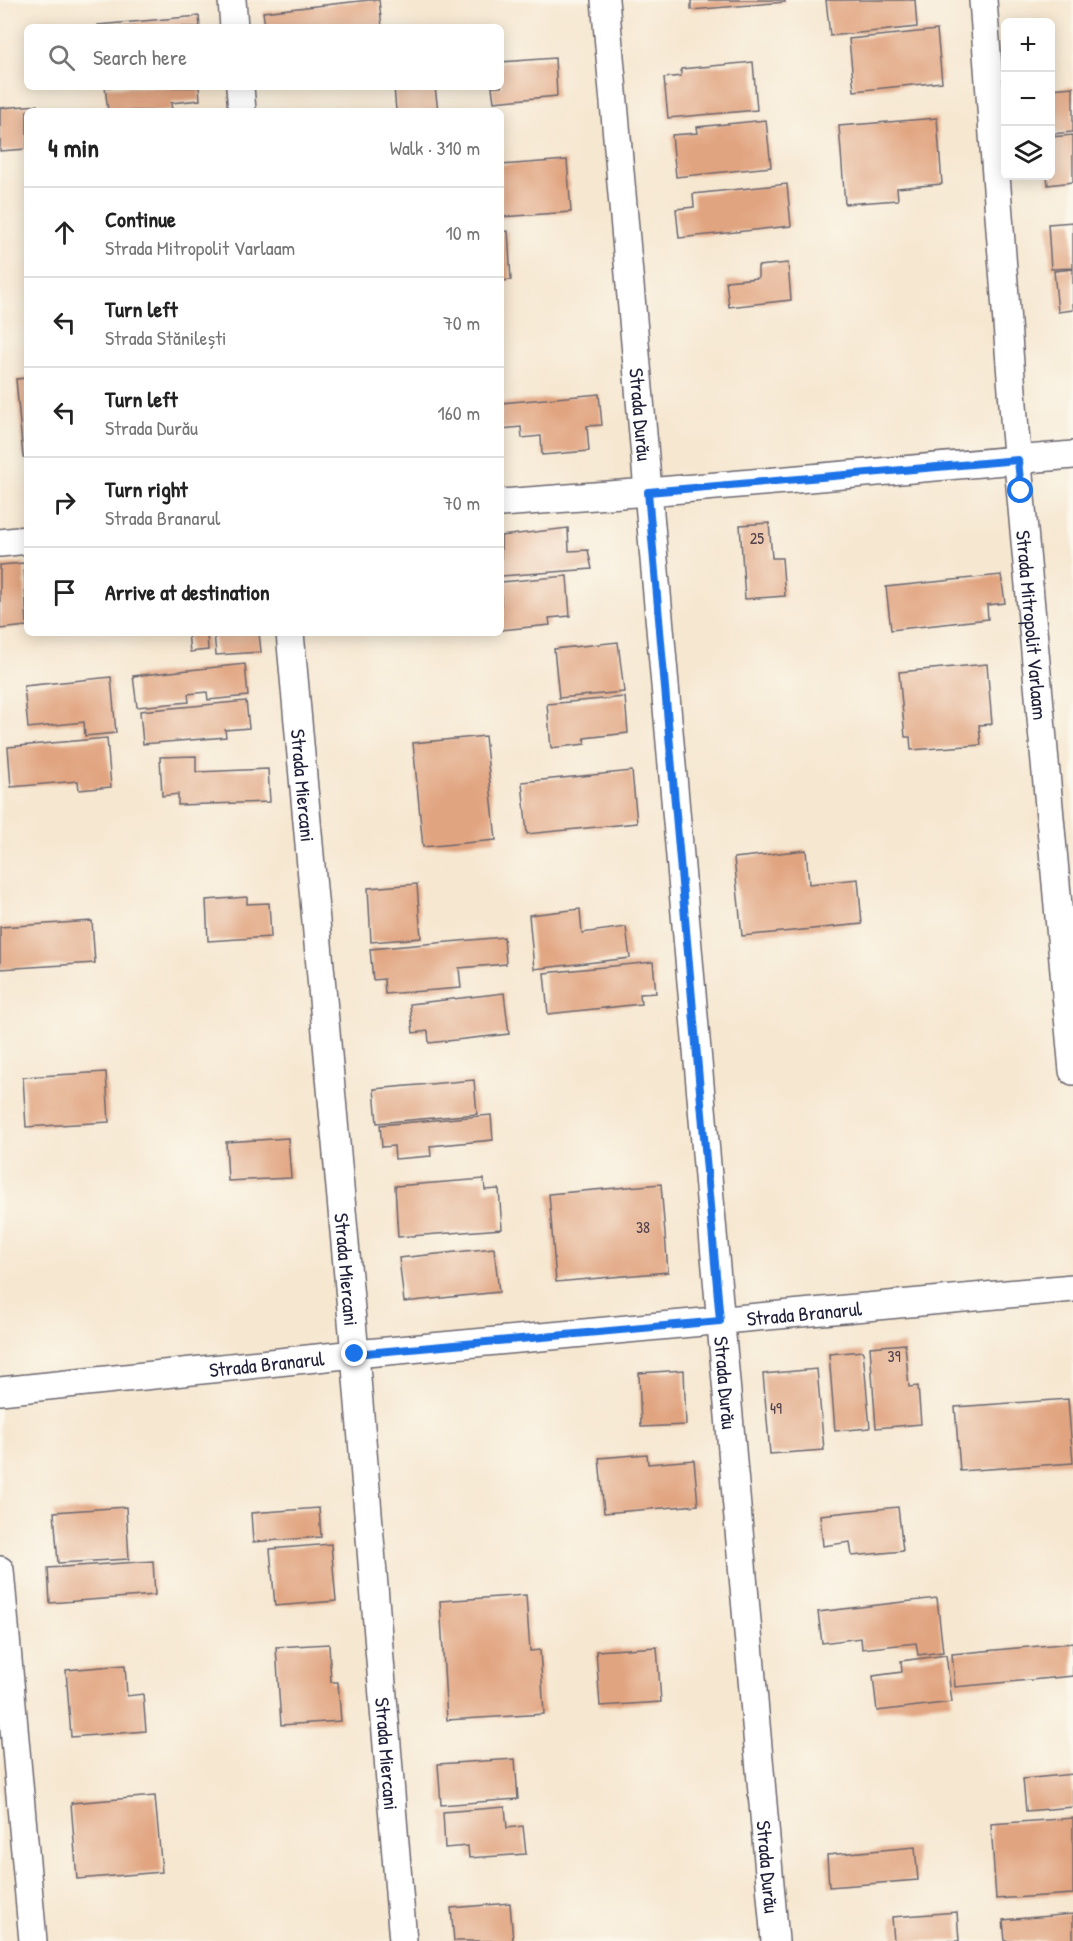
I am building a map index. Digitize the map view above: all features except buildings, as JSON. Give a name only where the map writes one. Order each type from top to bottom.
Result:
[{"type":"street","points":[[232,0],[234,24]]},
{"type":"street","name":"Strada Durău","points":[[605,0],[775,1941]]},
{"type":"street","name":"Strada Mitropolit Varlaam","points":[[983,0],[1018,460],[1073,1071]]},
{"type":"street","points":[[240,90],[242,108]]},
{"type":"street","points":[[504,503],[1073,455]]},
{"type":"street","points":[[0,543],[24,540]]},
{"type":"street","name":"Strada Miercani","points":[[290,636],[355,1354],[404,1941]]},
{"type":"street","name":"Strada Branarul","points":[[0,1391],[355,1354],[1073,1288]]},
{"type":"street","points":[[0,1570],[33,1941]]},
{"type":"route","points":[[355,1354],[720,1321],[648,492],[1018,460],[1021,491]]}]
